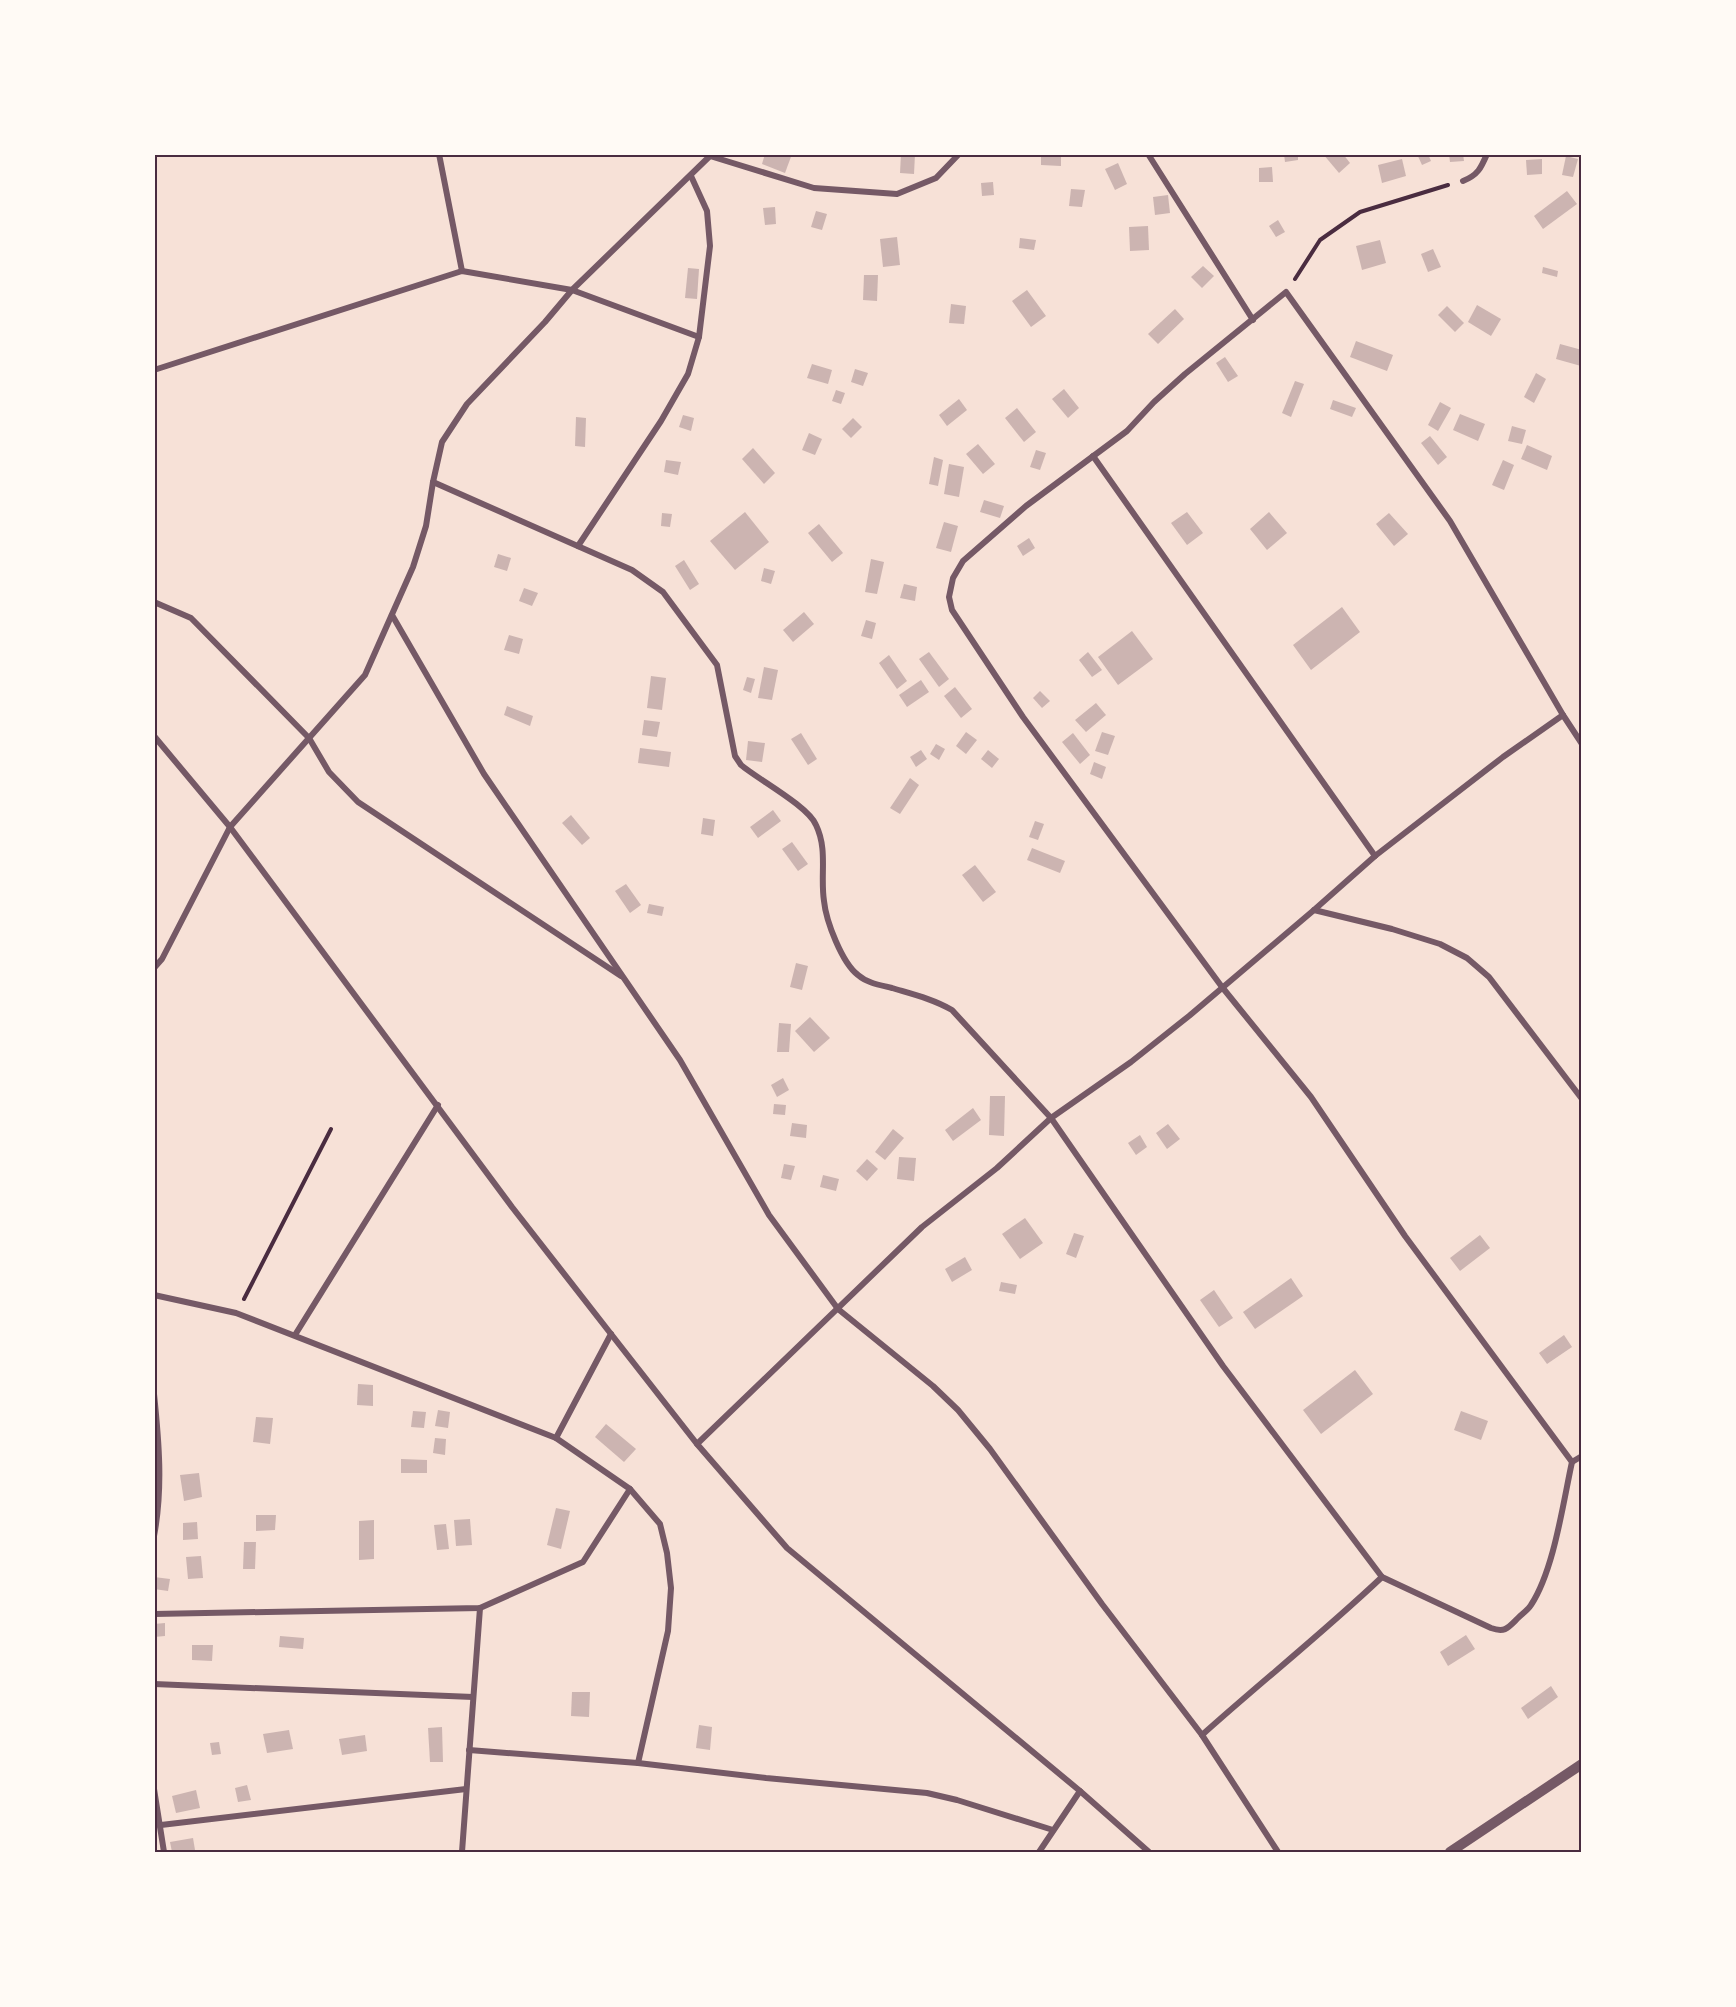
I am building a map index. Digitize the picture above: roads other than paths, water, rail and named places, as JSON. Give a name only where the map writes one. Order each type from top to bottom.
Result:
[{"type":"street","points":[[439,154],[462,271]]},
{"type":"street","points":[[154,968],[162,959],[230,827],[365,675],[412,567],[426,526],[442,442],[466,404],[545,322],[572,290],[711,155],[814,188],[897,194],[936,178],[959,154]]},
{"type":"street","points":[[1148,154],[1253,320]]},
{"type":"street","points":[[1463,180],[1475,176],[1481,169],[1487,154]]},
{"type":"street","points":[[578,546],[666,412],[688,374],[699,337],[710,246],[707,211],[691,176]]},
{"type":"street","points":[[154,370],[462,271],[572,290],[699,337]]},
{"type":"street","points":[[1572,1462],[1405,1236],[1311,1097],[1222,987],[1023,717],[952,610],[949,597],[953,578],[963,561],[1026,506],[1127,431],[1185,374],[1286,292],[1450,521],[1581,744]]},
{"type":"street","points":[[1093,456],[1375,856]]},
{"type":"street","points":[[433,482],[632,570],[663,592],[717,665],[735,756],[741,765],[803,809],[816,822],[823,845],[824,902],[847,964],[858,975],[870,982],[936,1001],[952,1010],[1051,1118],[1223,1366],[1382,1577],[1491,1628],[1499,1631],[1507,1629],[1530,1606],[1542,1583],[1557,1536],[1572,1462],[1581,1456]]},
{"type":"street","points":[[154,602],[191,618],[251,682],[309,738],[329,772],[358,802],[624,978]]},
{"type":"street","points":[[392,615],[484,774],[680,1060],[769,1215],[838,1309],[924,1379],[957,1410],[990,1449],[1102,1604],[1202,1735],[1278,1852]]},
{"type":"street","points":[[697,1444],[922,1227],[997,1168],[1051,1118],[1131,1062],[1314,910],[1375,856],[1503,757],[1563,715]]},
{"type":"street","points":[[154,736],[230,827],[519,1216],[697,1444],[787,1548],[1080,1791],[1149,1852]]},
{"type":"street","points":[[1314,910],[1392,929],[1440,944],[1467,958],[1489,977],[1581,1099]]},
{"type":"street","points":[[295,1335],[438,1105]]},
{"type":"street","points":[[154,1295],[236,1313],[556,1438],[630,1489],[660,1524],[667,1553],[671,1588],[668,1631],[638,1762]]},
{"type":"street","points":[[556,1438],[611,1334]]},
{"type":"street","points":[[154,1394],[159,1438],[160,1506],[154,1536]]},
{"type":"street","points":[[154,1614],[480,1608],[583,1562],[630,1489]]},
{"type":"street","points":[[1202,1735],[1382,1577]]},
{"type":"street","points":[[462,1852],[480,1608]]},
{"type":"street","points":[[154,1684],[473,1697]]},
{"type":"street","points":[[469,1750],[638,1762],[766,1778],[927,1792],[1053,1830]]},
{"type":"street","points":[[1450,1852],[1581,1764]]},
{"type":"street","points":[[154,1789],[164,1852]]},
{"type":"street","points":[[160,1825],[466,1790]]},
{"type":"street","points":[[1039,1852],[1080,1791]]}]
